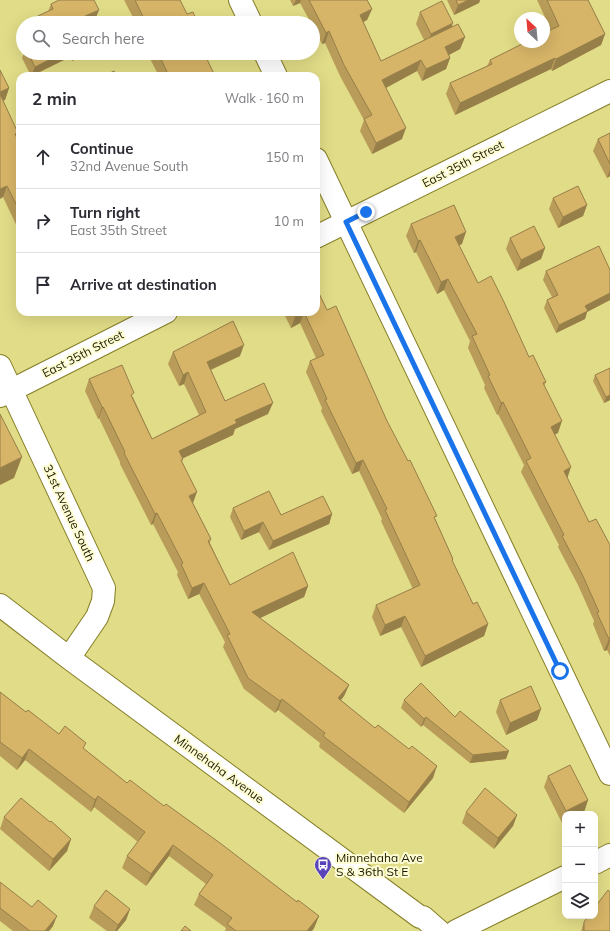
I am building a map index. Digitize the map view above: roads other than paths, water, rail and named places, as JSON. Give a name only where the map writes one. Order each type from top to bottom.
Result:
[{"type":"street","points":[[240,0],[248,16]]},
{"type":"street","points":[[268,60],[274,72]]},
{"type":"street","name":"East 35th Street","points":[[320,235],[610,91]]},
{"type":"street","points":[[320,167],[610,774]]},
{"type":"street","name":"East 35th Street","points":[[6,393],[158,316]]},
{"type":"street","name":"31st Avenue South","points":[[0,366],[6,393],[104,588],[103,601],[97,617],[69,658]]},
{"type":"street","name":"Minnehaha Avenue","points":[[0,605],[69,658],[420,917],[423,917],[439,931]]},
{"type":"street","points":[[598,861],[610,855]]},
{"type":"street","points":[[456,931],[562,878]]},
{"type":"place","name":"Minnehaha Ave S & 36th St E","points":[[323,880]]}]
